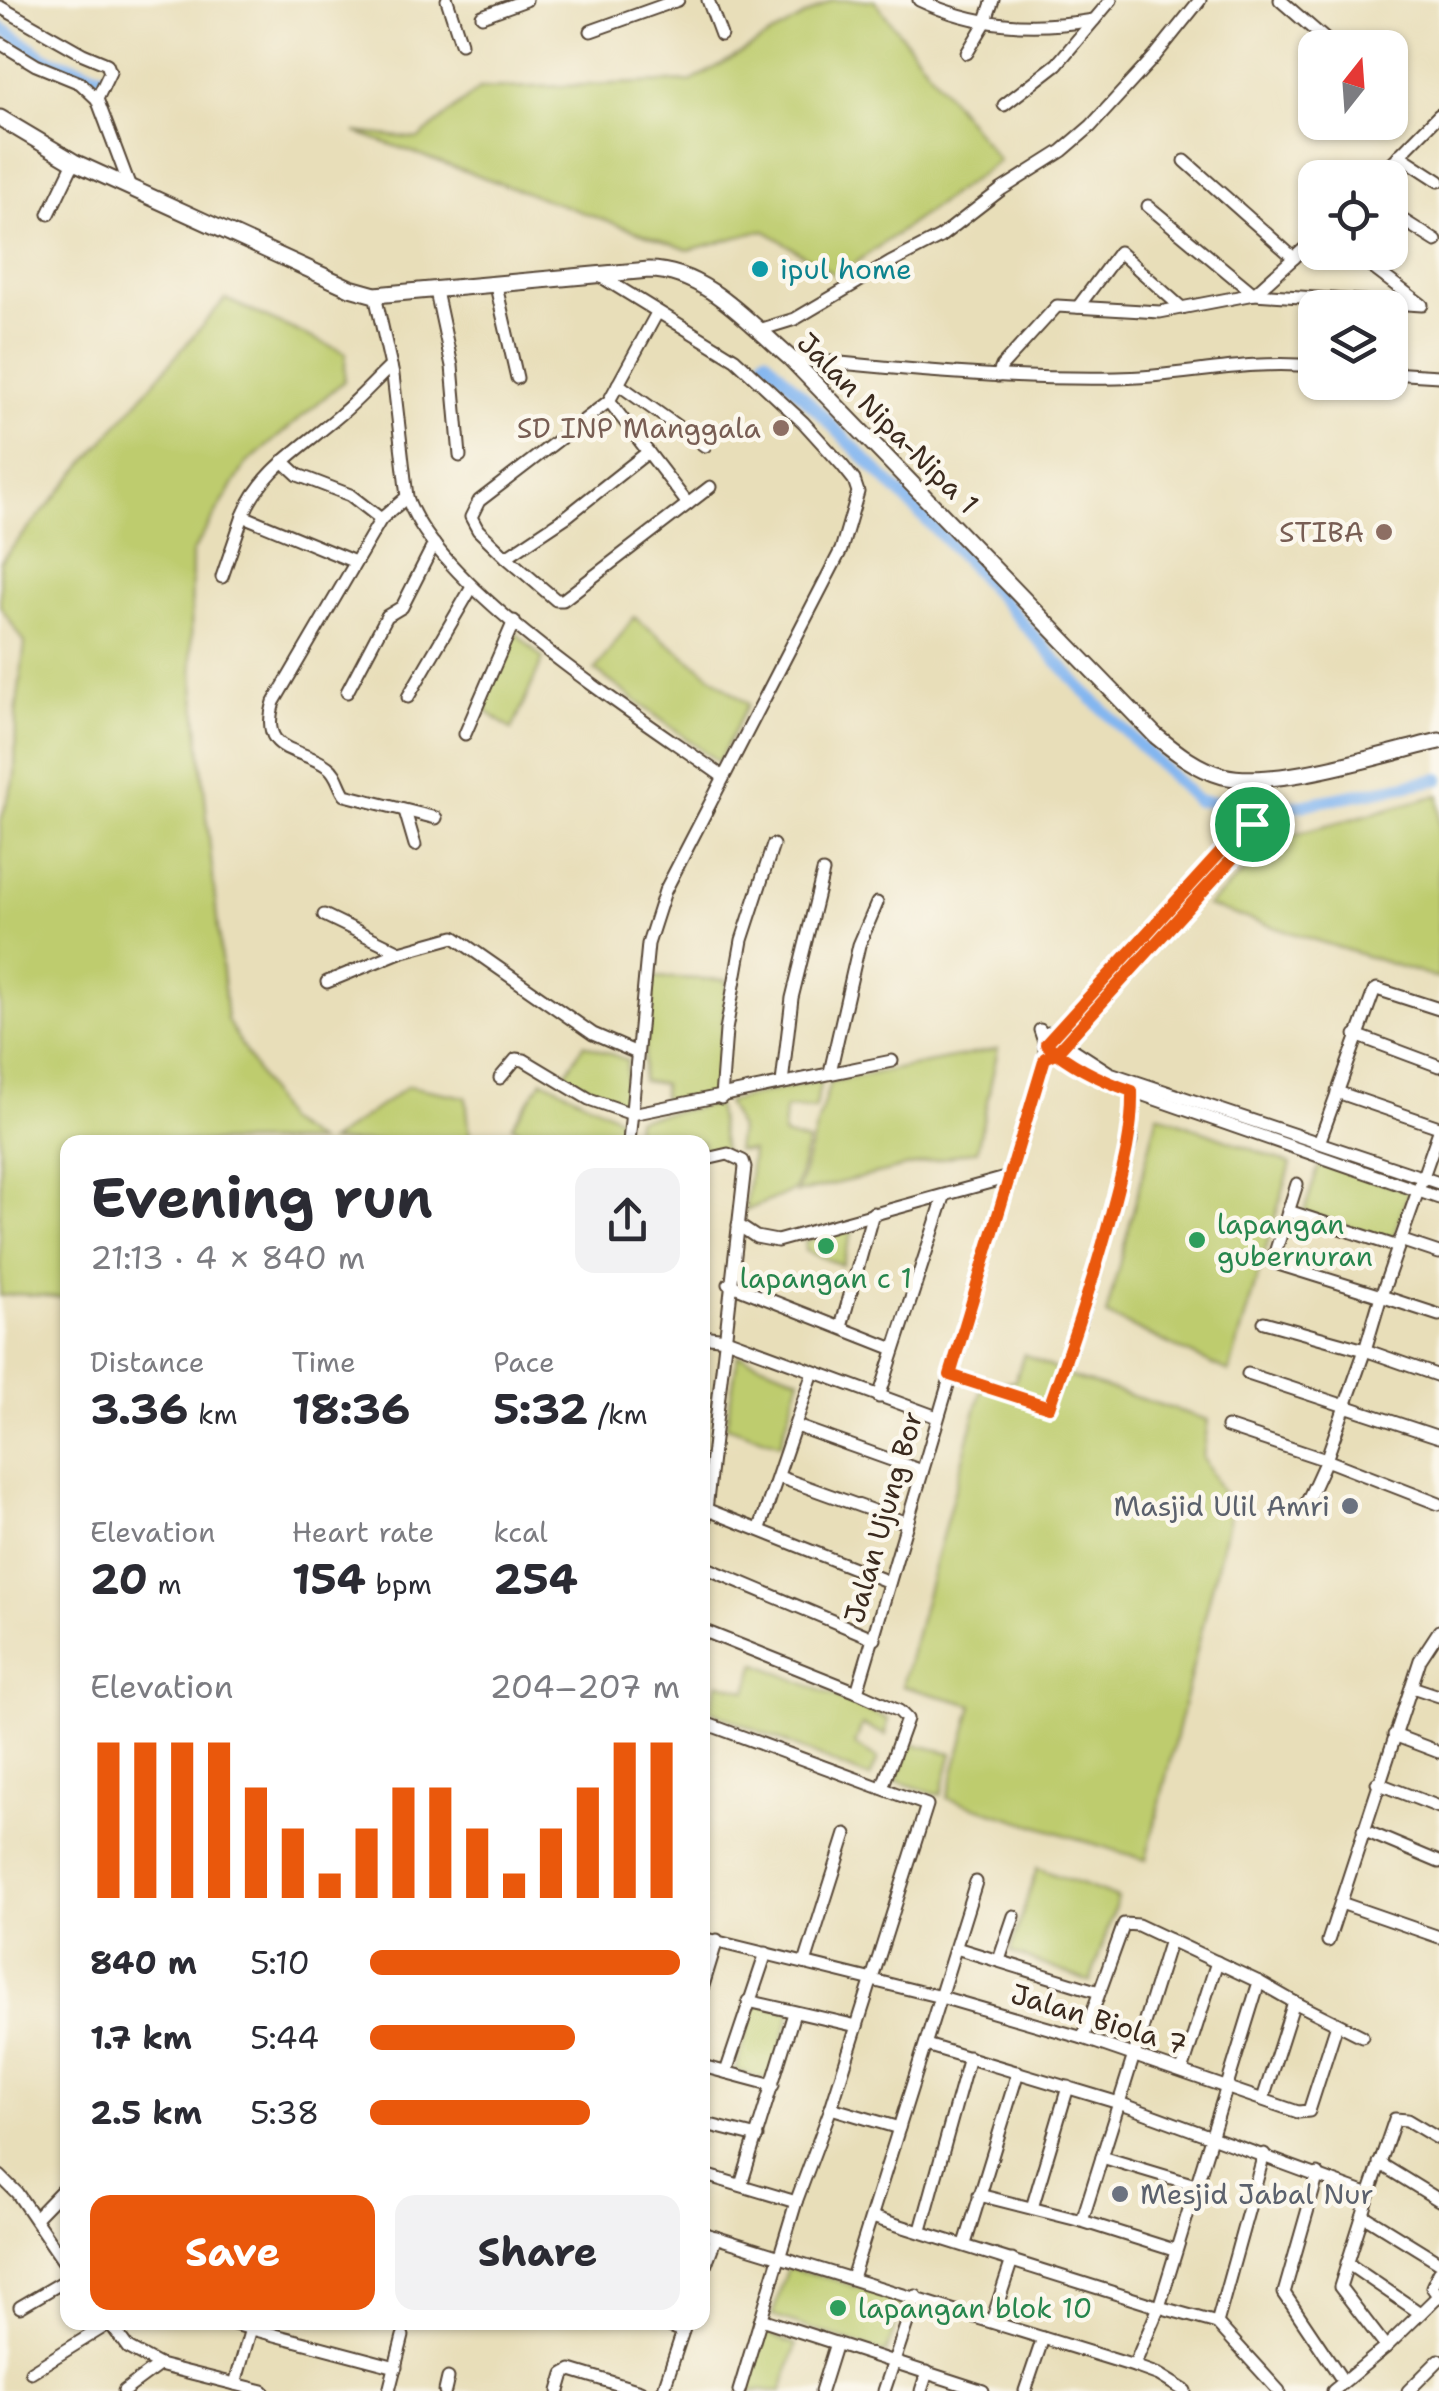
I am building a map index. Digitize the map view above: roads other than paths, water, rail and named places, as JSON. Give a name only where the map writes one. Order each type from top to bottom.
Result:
[{"type":"street","points":[[447,0],[461,42]]},
{"type":"street","points":[[482,16],[526,0]]},
{"type":"street","points":[[591,31],[678,0]]},
{"type":"street","points":[[708,0],[721,35]]},
{"type":"street","points":[[918,0],[985,23],[1049,27],[1094,20]]},
{"type":"street","points":[[967,54],[994,0]]},
{"type":"street","points":[[1004,105],[1057,64],[1111,0]]},
{"type":"street","points":[[758,330],[795,318],[890,262],[940,238],[1002,189],[1062,151],[1155,56],[1200,0]]},
{"type":"street","points":[[1280,0],[1314,30]]},
{"type":"street","points":[[0,7],[107,64],[108,78],[97,99]]},
{"type":"street","points":[[0,43],[36,65],[80,84],[97,99],[130,187]]},
{"type":"street","points":[[1395,160],[1439,115]]},
{"type":"street","name":"Jalan Nipa-Nipa 1","points":[[0,118],[74,162],[350,288],[374,295],[649,270],[676,273],[724,302],[790,358],[1156,736],[1202,768],[1233,778],[1262,780],[1439,740]]},
{"type":"street","points":[[1399,156],[1439,181]]},
{"type":"street","points":[[49,214],[74,162]]},
{"type":"street","points":[[1185,162],[1294,258]]},
{"type":"street","points":[[1148,206],[1254,294]]},
{"type":"street","points":[[1408,223],[1436,240]]},
{"type":"street","points":[[1078,307],[1119,252],[1182,308]]},
{"type":"street","points":[[1254,294],[1298,254]]},
{"type":"street","points":[[998,376],[1002,366],[1057,306],[1160,312],[1254,294],[1422,305],[1376,270]]},
{"type":"street","points":[[600,276],[718,347],[754,375],[842,465],[858,492],[841,550],[722,776],[654,920],[648,944],[630,1135]]},
{"type":"street","points":[[496,286],[517,378]]},
{"type":"street","points":[[436,291],[452,366],[460,456]]},
{"type":"street","points":[[374,295],[390,366],[407,497],[413,514],[434,544],[472,587],[564,662],[722,776]]},
{"type":"street","points":[[657,313],[609,402],[479,500],[471,516],[478,530],[506,557],[556,600],[563,600],[710,487]]},
{"type":"street","points":[[790,358],[998,376],[1124,378],[1242,363],[1298,365]]},
{"type":"street","points":[[222,577],[252,498],[282,462],[344,413],[390,366]]},
{"type":"street","points":[[1408,374],[1439,376]]},
{"type":"street","points":[[618,384],[706,446]]},
{"type":"street","points":[[609,402],[688,504]]},
{"type":"street","points":[[506,557],[566,517],[648,452]]},
{"type":"street","points":[[282,462],[298,475],[350,495],[380,519]]},
{"type":"street","points":[[407,497],[380,519],[270,714],[274,737],[288,751],[328,766],[344,795],[436,818]]},
{"type":"street","points":[[244,516],[355,562]]},
{"type":"street","points":[[347,692],[388,616],[402,607],[434,544]]},
{"type":"street","points":[[408,697],[472,587]]},
{"type":"street","points":[[465,734],[514,620]]},
{"type":"street","name":"Jalan Ujung Bor","points":[[857,1692],[1052,1046],[1255,814],[1262,780]]},
{"type":"street","points":[[405,811],[416,845]]},
{"type":"street","points":[[721,1098],[726,1030],[742,940],[772,846]]},
{"type":"street","points":[[782,1083],[796,978],[823,872]]},
{"type":"street","points":[[830,1072],[860,945],[877,903]]},
{"type":"street","points":[[324,915],[400,952]]},
{"type":"street","points":[[326,982],[451,936],[593,1034],[637,1052]]},
{"type":"street","points":[[1319,1143],[1372,994],[1377,989],[1439,1010]]},
{"type":"street","points":[[1356,1035],[1439,1066]]},
{"type":"street","points":[[1052,1046],[1112,1084],[1439,1198]]},
{"type":"street","points":[[1052,1046],[1110,1072],[1439,1184]]},
{"type":"street","points":[[500,1078],[512,1062],[524,1060],[589,1099],[632,1114],[892,1061]]},
{"type":"street","points":[[950,1375],[1049,1407],[1082,1317],[1131,1140],[1132,1091]]},
{"type":"street","points":[[1306,1504],[1347,1405],[1439,1129],[1336,1092]]},
{"type":"street","points":[[710,1158],[728,1154],[743,1160],[710,1491]]},
{"type":"street","points":[[738,1225],[756,1237],[776,1241],[1010,1177]]},
{"type":"street","points":[[1297,1184],[1274,1262],[1439,1315]]},
{"type":"street","points":[[879,1397],[944,1197]]},
{"type":"street","points":[[1288,1211],[1439,1253]]},
{"type":"street","points":[[841,1327],[873,1213]]},
{"type":"street","points":[[729,1284],[894,1349]]},
{"type":"street","points":[[1264,1322],[1365,1350],[1439,1376]]},
{"type":"street","points":[[710,1337],[726,1339],[938,1416]]},
{"type":"street","points":[[760,1528],[813,1372]]},
{"type":"street","points":[[1248,1374],[1439,1437]]},
{"type":"street","points":[[796,1426],[922,1471]]},
{"type":"street","points":[[1227,1427],[1439,1504]]},
{"type":"street","points":[[778,1477],[906,1523]]},
{"type":"street","points":[[710,1511],[890,1582]]},
{"type":"street","points":[[710,1569],[875,1638]]},
{"type":"street","points":[[1328,1941],[1420,1660],[1439,1631]]},
{"type":"street","points":[[710,1633],[890,1706],[906,1719],[882,1788]]},
{"type":"street","points":[[1412,1686],[1439,1696]]},
{"type":"street","points":[[710,1725],[927,1806],[831,2108],[796,2202],[739,2391]]},
{"type":"street","points":[[1394,1735],[1439,1752]]},
{"type":"street","points":[[1378,1784],[1439,1806]]},
{"type":"street","points":[[1363,1830],[1439,1862]]},
{"type":"street","points":[[805,1963],[846,1834]]},
{"type":"street","points":[[852,2278],[976,1882]]},
{"type":"street","points":[[1341,1903],[1439,1937]]},
{"type":"street","points":[[999,1960],[1014,1916]]},
{"type":"street","points":[[1084,2038],[1124,1924],[1138,1926],[1217,1962],[1362,2036]]},
{"type":"street","name":"Jalan Biola 7","points":[[710,1939],[870,1978],[1084,2038],[1298,2112],[1309,2111],[1338,2024]]},
{"type":"street","points":[[710,1962],[717,1940]]},
{"type":"street","points":[[1082,2221],[1170,1940]]},
{"type":"street","points":[[956,1948],[1099,1992]]},
{"type":"street","points":[[726,2072],[766,1953]]},
{"type":"street","points":[[1182,2070],[1217,1962]]},
{"type":"street","points":[[1134,2366],[1159,2306],[1258,1982]]},
{"type":"street","points":[[748,2001],[857,2026]]},
{"type":"street","points":[[1263,2100],[1294,2002]]},
{"type":"street","points":[[740,2186],[794,2012]]},
{"type":"street","points":[[926,2045],[1119,2103],[1369,2195]]},
{"type":"street","points":[[921,2230],[969,2057]]},
{"type":"street","points":[[710,2068],[773,2086]]},
{"type":"street","points":[[966,2244],[1018,2072]]},
{"type":"street","points":[[1032,2208],[1068,2087]]},
{"type":"street","points":[[831,2108],[899,2128]]},
{"type":"street","points":[[1386,2348],[1341,2290],[1392,2123],[1398,2118],[1407,2120],[1439,2139]]},
{"type":"street","points":[[710,2125],[757,2137]]},
{"type":"street","points":[[1216,2323],[1264,2154]]},
{"type":"street","points":[[1102,2157],[1195,2185]]},
{"type":"street","points":[[1380,2163],[1439,2200]]},
{"type":"street","points":[[1318,2174],[1284,2293],[1343,2381]]},
{"type":"street","points":[[0,2176],[60,2256]]},
{"type":"street","points":[[710,2177],[796,2202]]},
{"type":"street","points":[[35,2218],[60,2192]]},
{"type":"street","points":[[979,2195],[1174,2250]]},
{"type":"street","points":[[1363,2215],[1439,2262]]},
{"type":"street","points":[[872,2217],[1216,2323],[1278,2391]]},
{"type":"street","points":[[710,2235],[1159,2374],[1185,2391]]},
{"type":"street","points":[[710,2253],[716,2237]]},
{"type":"street","points":[[992,2322],[1012,2260]]},
{"type":"street","points":[[1348,2263],[1420,2312]]},
{"type":"street","points":[[1333,2391],[1386,2348],[1438,2296],[1432,2287],[1439,2272]]},
{"type":"street","points":[[20,2307],[60,2283]]},
{"type":"street","points":[[884,2391],[916,2296]]},
{"type":"street","points":[[761,2319],[983,2391]]},
{"type":"street","points":[[31,2372],[99,2330]]},
{"type":"street","points":[[115,2330],[128,2348],[158,2366],[264,2391]]},
{"type":"street","points":[[235,2384],[251,2330]]},
{"type":"street","points":[[266,2330],[396,2366]]},
{"type":"street","points":[[663,2391],[683,2330]]},
{"type":"street","points":[[388,2391],[403,2336]]},
{"type":"street","points":[[1025,2391],[1042,2338]]},
{"type":"street","points":[[821,2391],[836,2344]]},
{"type":"street","points":[[1408,2391],[1439,2360]]},
{"type":"street","points":[[124,2391],[158,2366]]},
{"type":"street","points":[[558,2391],[564,2374],[571,2370],[640,2391]]},
{"type":"street","points":[[921,2391],[927,2372]]},
{"type":"waterway","points":[[0,27],[46,58],[100,75]]},
{"type":"waterway","points":[[765,358],[962,556],[1085,692],[1197,801],[1290,807],[1439,779]]},
{"type":"place","name":"ipul home","points":[[760,269]]},
{"type":"place","name":"SD INP Manggala","points":[[781,428]]},
{"type":"place","name":"STIBA","points":[[1384,532]]},
{"type":"place","name":"lapangan gubernuran","points":[[1197,1240]]},
{"type":"place","name":"lapangan c 1","points":[[826,1246]]},
{"type":"place","name":"Masjid Ulil Amri","points":[[1350,1506]]},
{"type":"place","name":"Mesjid Jabal Nur","points":[[1120,2194]]},
{"type":"place","name":"lapangan blok 10","points":[[838,2308]]}]
